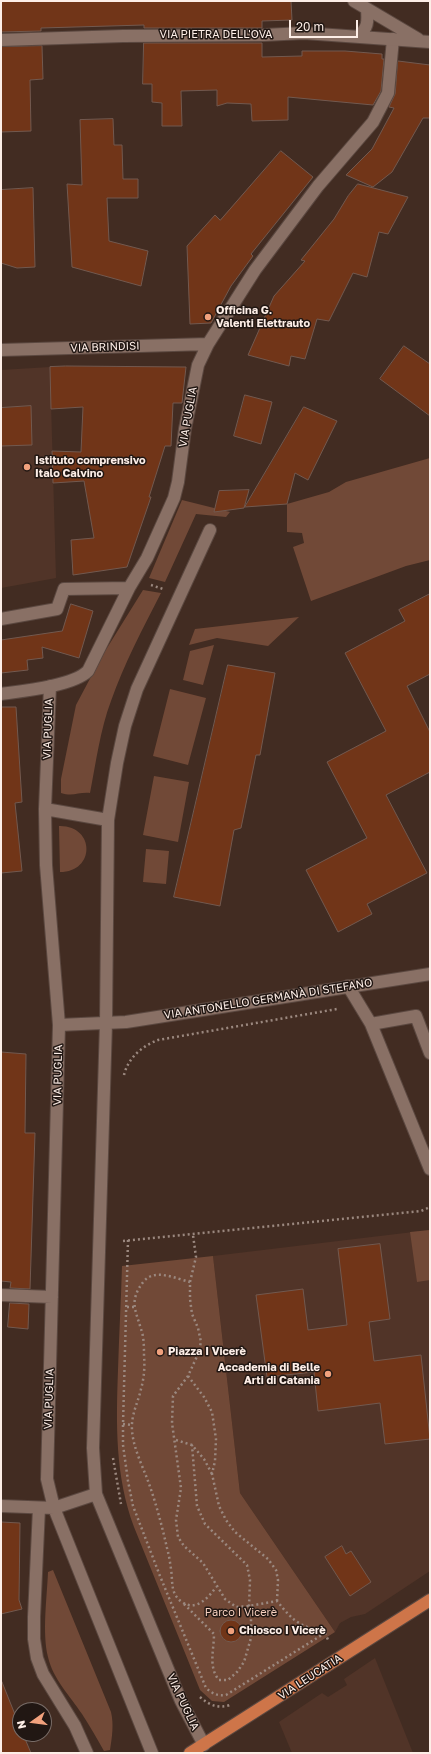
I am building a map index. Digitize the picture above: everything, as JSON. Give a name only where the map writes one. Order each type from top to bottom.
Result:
[{"type":"main road","name":"VIA LEUCATIA","points":[[190,1753],[430,1600]]},
{"type":"street","points":[[354,1],[425,41]]},
{"type":"street","points":[[358,37],[366,29],[368,23],[367,9]]},
{"type":"street","name":"VIA PIETRA DELL'OVA","points":[[1,40],[123,36],[264,36],[304,33],[425,41]]},
{"type":"street","name":"VIA PUGLIA","points":[[152,1753],[54,1508],[47,1479],[59,1025],[46,865],[45,809],[50,686],[83,676],[88,671],[174,498],[178,482],[185,429],[193,386],[198,365],[208,344],[255,270],[313,192],[373,122],[388,93],[393,39]]},
{"type":"street","name":"VIA BRINDISI","points":[[1,350],[208,344]]},
{"type":"street","name":"VIA PUGLIA","points":[[204,1745],[181,1701],[96,1494],[93,1448],[106,1023],[108,820],[117,763],[125,726],[137,689],[210,530]]},
{"type":"street","points":[[1,620],[57,609],[64,589],[132,584]]},
{"type":"street","points":[[1,694],[50,686]]},
{"type":"street","points":[[45,809],[108,820]]},
{"type":"street","name":"VIA ANTONELLO GERMANÀ DI STEFANO","points":[[106,1023],[126,1022],[430,974]]},
{"type":"street","points":[[348,986],[371,1024],[430,1169]]},
{"type":"street","points":[[371,1024],[416,1016],[430,1053]]},
{"type":"street","points":[[59,1025],[106,1023]]},
{"type":"street","points":[[1,1295],[52,1298]]},
{"type":"street","points":[[1,1506],[54,1508],[96,1494]]},
{"type":"street","points":[[39,1508],[34,1617],[34,1639],[37,1658],[43,1674],[75,1726],[86,1753]]},
{"type":"path","points":[[132,584],[181,594]]},
{"type":"path","points":[[122,1079],[124,1072],[133,1057],[145,1046],[158,1040],[337,1009]]},
{"type":"path","points":[[123,1241],[421,1211],[430,1207]]},
{"type":"path","points":[[193,1235],[196,1257],[190,1282],[192,1314],[198,1328],[201,1342],[198,1354],[188,1376],[173,1396],[172,1423],[176,1440],[181,1488],[176,1520],[178,1537],[184,1546],[203,1563],[212,1575],[216,1587],[225,1599],[236,1607],[277,1601]]},
{"type":"path","points":[[128,1240],[123,1445],[133,1506],[206,1688],[212,1694],[219,1696],[226,1695],[325,1633]]},
{"type":"path","points":[[190,1282],[165,1275],[155,1275],[145,1280],[136,1298],[135,1312],[142,1330],[145,1368],[141,1390],[132,1413],[132,1424],[136,1448],[149,1484],[167,1548],[174,1592],[176,1596],[214,1634],[212,1665],[213,1673],[219,1680],[228,1680],[240,1667],[248,1651],[251,1638],[251,1616],[249,1606],[250,1580],[247,1565],[205,1524],[197,1506],[192,1445]]},
{"type":"path","points":[[127,1307],[135,1307]]},
{"type":"path","points":[[188,1376],[204,1396],[212,1412],[216,1439],[215,1461],[212,1474]]},
{"type":"path","points":[[123,1424],[132,1424]]},
{"type":"path","points":[[176,1440],[192,1445],[204,1459],[212,1474],[219,1506],[226,1520],[235,1532],[268,1559],[276,1570],[278,1580],[277,1601],[291,1618],[303,1626],[325,1633],[329,1642]]},
{"type":"path","points":[[113,1456],[122,1509]]},
{"type":"path","points":[[183,1603],[195,1604],[206,1600],[216,1587]]},
{"type":"path","points":[[168,1595],[174,1592]]},
{"type":"path","points":[[322,1646],[333,1639]]},
{"type":"path","points":[[196,1693],[208,1703],[218,1707],[229,1706],[235,1701]]},
{"type":"shaded area","name":"Istituto comprensivo Italo Calvino","points":[[50,367],[56,578],[1,588],[1,370]]},
{"type":"shaded area","name":"Accademia di Belle Arti di Catania","points":[[430,1230],[430,1571],[365,1614],[351,1617],[340,1623],[335,1632],[240,1493],[213,1256]]},
{"type":"shaded area","points":[[375,1658],[413,1753],[292,1753],[279,1722],[322,1693],[328,1697],[347,1685],[344,1679]]},
{"type":"green space","points":[[430,458],[430,560],[406,566],[311,601],[293,547],[304,543],[302,533],[287,532],[287,504],[329,492],[346,482]]},
{"type":"green space","points":[[182,500],[230,512],[226,517],[196,514],[165,582],[149,578]]},
{"type":"green space","points":[[143,590],[161,593],[128,660],[107,712],[90,793],[69,795],[61,793],[61,779],[76,705],[102,656]]},
{"type":"green space","points":[[299,617],[268,646],[217,638],[189,645],[195,629]]},
{"type":"green space","points":[[214,645],[203,685],[183,680],[190,651]]},
{"type":"green space","points":[[170,689],[206,698],[188,765],[153,756]]},
{"type":"green space","points":[[154,776],[189,782],[178,842],[143,835]]},
{"type":"green space","points":[[59,826],[71,828],[79,833],[85,840],[86,849],[85,857],[80,865],[72,870],[60,872]]},
{"type":"green space","points":[[146,849],[169,851],[166,884],[143,882]]},
{"type":"green space","points":[[430,1230],[430,1280],[417,1282],[410,1232]]},
{"type":"green space","name":"Parco I Vicerè","points":[[213,1256],[240,1493],[335,1632],[224,1702],[212,1701],[200,1690],[134,1527],[123,1489],[117,1430],[117,1390],[122,1266]]},
{"type":"green space","points":[[53,1570],[111,1712],[113,1726],[110,1750],[104,1751],[85,1719],[62,1687],[50,1665],[45,1637],[45,1615],[48,1572]]},
{"type":"building","points":[[1,1],[291,1],[292,20],[262,21],[262,28],[144,28],[144,25],[41,28],[41,31],[1,32]]},
{"type":"building","points":[[144,43],[262,43],[262,57],[302,56],[302,51],[345,51],[382,54],[382,59],[384,59],[381,91],[373,105],[288,97],[288,120],[252,121],[251,104],[227,103],[217,106],[217,90],[181,91],[182,126],[162,126],[162,103],[152,102],[152,84],[143,84]]},
{"type":"building","points":[[42,46],[43,79],[30,80],[31,131],[1,132],[1,47]]},
{"type":"building","points":[[398,61],[430,65],[430,118],[423,118],[392,172],[373,187],[346,175],[372,149],[394,108],[389,107],[395,94]]},
{"type":"building","points":[[113,119],[114,145],[122,145],[123,179],[138,179],[138,198],[107,198],[109,241],[148,251],[141,286],[72,267],[67,184],[82,185],[80,120]]},
{"type":"building","points":[[281,151],[313,177],[251,254],[253,256],[231,286],[211,323],[190,324],[187,246],[215,215],[220,220]]},
{"type":"building","points":[[358,184],[408,197],[388,234],[379,232],[367,277],[353,273],[329,321],[317,319],[305,359],[291,356],[289,366],[248,355],[274,296],[305,261],[301,260],[334,219],[348,196]]},
{"type":"building","points":[[33,188],[35,267],[17,268],[1,263],[1,190]]},
{"type":"building","points":[[404,346],[430,364],[430,416],[380,379]]},
{"type":"building","points":[[50,367],[186,367],[182,403],[173,403],[171,446],[165,446],[149,497],[151,497],[127,567],[73,575],[71,540],[94,538],[84,481],[53,483],[52,451],[81,452],[83,407],[51,409]]},
{"type":"building","points":[[245,395],[272,402],[261,444],[234,436]]},
{"type":"building","points":[[31,406],[32,445],[1,446],[1,408]]},
{"type":"building","points":[[304,407],[337,421],[308,480],[295,473],[287,504],[245,507]]},
{"type":"building","points":[[249,490],[244,508],[214,512],[219,491]]},
{"type":"building","points":[[430,594],[430,674],[407,686],[430,732],[430,772],[386,795],[427,873],[367,904],[372,914],[338,932],[306,870],[367,838],[327,762],[386,731],[345,653],[405,621],[399,610]]},
{"type":"building","points":[[71,604],[93,611],[79,658],[42,647],[43,658],[27,660],[28,670],[1,673],[1,640],[62,631]]},
{"type":"building","points":[[228,665],[275,673],[260,755],[256,755],[241,828],[234,830],[220,906],[174,897]]},
{"type":"building","points":[[1,707],[16,707],[22,802],[15,803],[22,871],[1,873]]},
{"type":"building","points":[[1,1052],[26,1054],[25,1133],[35,1133],[30,1289],[10,1288],[11,1282],[1,1281]]},
{"type":"building","points":[[380,1244],[390,1319],[369,1322],[374,1361],[421,1355],[430,1439],[385,1444],[380,1403],[318,1411],[314,1372],[267,1377],[256,1295],[303,1289],[308,1330],[347,1325],[338,1249]]},
{"type":"building","points":[[10,1303],[29,1304],[28,1329],[8,1327]]},
{"type":"building","points":[[1,1522],[20,1523],[19,1600],[22,1609],[1,1614]]},
{"type":"building","points":[[342,1546],[346,1554],[351,1551],[371,1582],[350,1596],[325,1557]]},
{"type":"building","name":"Chiosco I Vicerè","points":[[231,1620],[239,1623],[242,1631],[239,1639],[231,1642],[223,1639],[220,1631],[223,1623]]},
{"type":"building","points":[[2,1682],[12,1707],[12,1742],[26,1742],[31,1753],[1,1753]]},
{"type":"place","name":"Officina G. Valenti Elettrauto","points":[[208,317]]},
{"type":"place","name":"Istituto comprensivo Italo Calvino","points":[[27,467]]},
{"type":"place","name":"Piazza I Vicerè","points":[[160,1352]]},
{"type":"place","name":"Accademia di Belle Arti di Catania","points":[[328,1374]]},
{"type":"place","name":"Chiosco I Vicerè","points":[[231,1631]]}]
